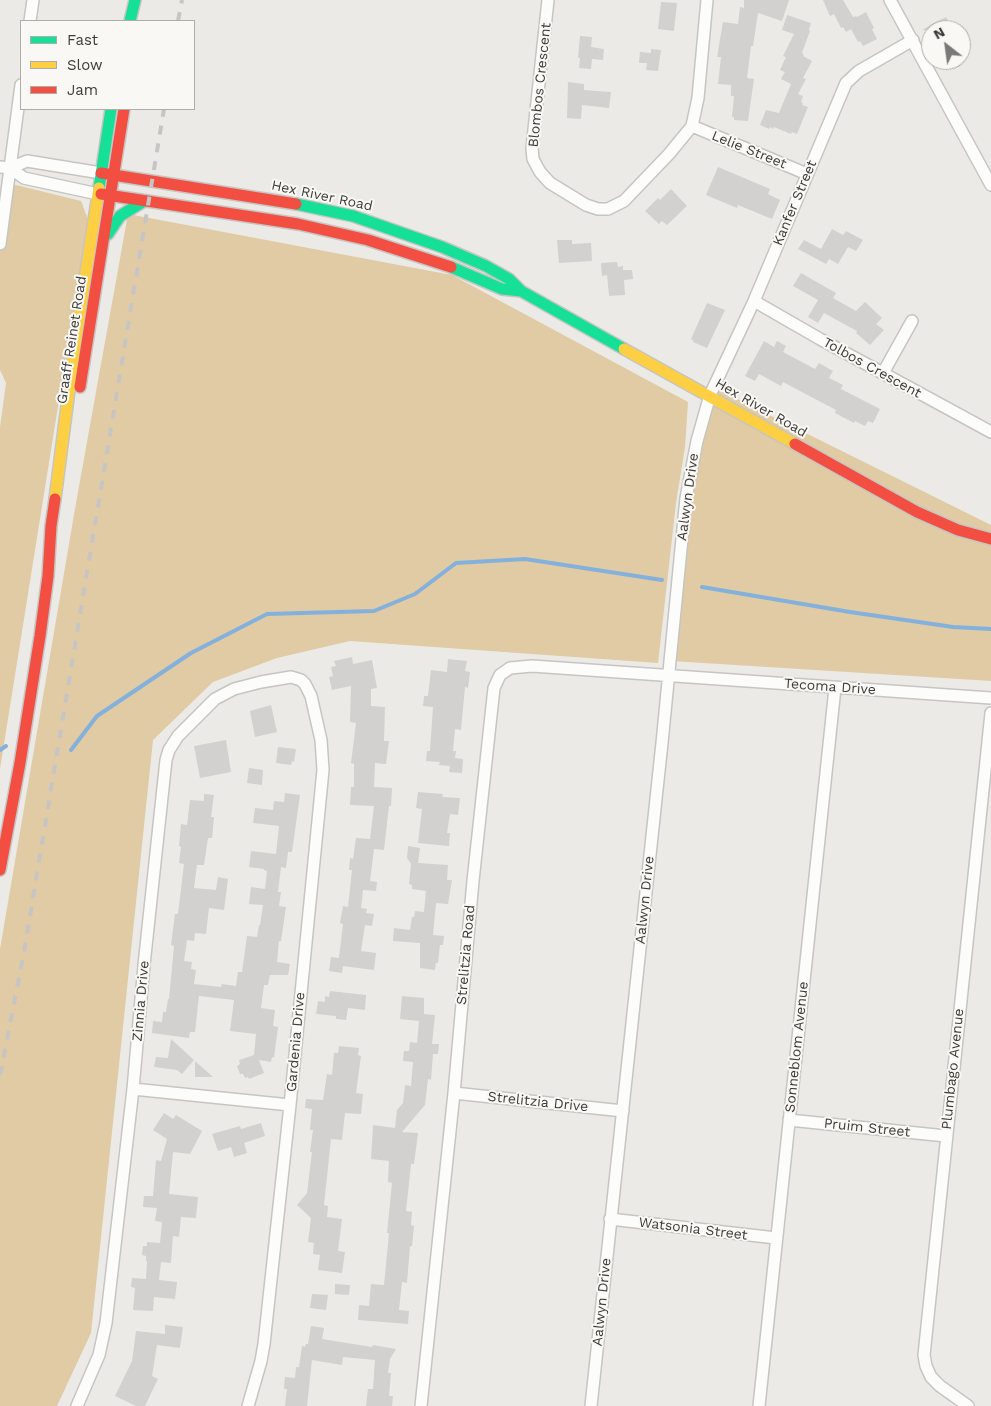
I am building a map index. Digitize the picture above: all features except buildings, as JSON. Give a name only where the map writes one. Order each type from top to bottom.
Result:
[{"type":"street","points":[[30,20],[33,0]]},
{"type":"street","points":[[132,18],[135,0]]},
{"type":"street","name":"Blombos Crescent","points":[[548,0],[532,148],[536,166],[550,183],[586,205],[598,209],[608,209],[617,206],[631,194],[669,154],[692,126],[698,98],[707,0]]},
{"type":"street","points":[[890,0],[991,185]]},
{"type":"street","name":"Kanfer Street","points":[[710,395],[754,301],[846,83],[860,71],[913,40]]},
{"type":"street","points":[[0,244],[5,167],[20,90]]},
{"type":"street","name":"Graaff Reinet Road","points":[[0,870],[20,763],[48,576],[51,526],[62,437],[111,110]]},
{"type":"street","points":[[124,110],[126,119],[123,140],[124,158],[132,170],[144,180]]},
{"type":"street","name":"Graaff Reinet Road","points":[[48,576],[55,551],[124,110]]},
{"type":"street","name":"Lelie Street","points":[[692,126],[807,174]]},
{"type":"street","points":[[5,167],[27,161],[101,173]]},
{"type":"street","points":[[5,167],[24,178],[98,194]]},
{"type":"street","name":"Hex River Road","points":[[101,173],[289,202],[353,216],[442,247],[486,266],[509,279],[521,291],[917,512],[958,530],[991,539]]},
{"type":"street","name":"Hex River Road","points":[[98,194],[298,224],[368,240],[438,262],[502,289],[521,291]]},
{"type":"street","points":[[104,245],[120,216],[144,201]]},
{"type":"street","name":"Tolbos Crescent","points":[[754,301],[991,432]]},
{"type":"street","points":[[883,373],[912,321]]},
{"type":"street","name":"Aalwyn Drive","points":[[591,1406],[686,498],[696,441],[710,395]]},
{"type":"street","name":"Strelitzia Road","points":[[420,1406],[454,1093],[492,698],[496,680],[505,670],[518,666],[668,674]]},
{"type":"street","name":"Tecoma Drive","points":[[668,674],[835,688],[991,698]]},
{"type":"street","name":"Zinnia Drive","points":[[77,1406],[104,1339],[133,1089],[166,760],[169,750],[178,736],[215,700],[226,692],[261,682],[284,678],[301,680]]},
{"type":"street","name":"Gardenia Drive","points":[[248,1406],[264,1344],[323,770],[321,740],[315,709],[308,689],[301,680]]},
{"type":"street","name":"Sonneblom Avenue","points":[[759,1406],[835,688]]},
{"type":"street","name":"Plumbago Avenue","points":[[968,1406],[940,1386],[931,1377],[924,1355],[991,713]]},
{"type":"street","points":[[133,1089],[290,1105]]},
{"type":"street","name":"Strelitzia Drive","points":[[454,1093],[623,1111]]},
{"type":"street","name":"Pruim Street","points":[[789,1120],[946,1136]]},
{"type":"street","name":"Watsonia Street","points":[[610,1219],[776,1238]]},
{"type":"shaded area","points":[[8,183],[81,201],[88,219],[0,769],[0,427],[6,383],[0,370],[0,241]]},
{"type":"shaded area","points":[[128,214],[452,275],[688,402],[685,447],[676,503],[658,663],[350,641],[277,658],[213,682],[153,740],[91,1333],[57,1406],[0,1406],[0,949],[76,503]]},
{"type":"shaded area","points":[[719,390],[991,525],[991,681],[671,661],[692,495],[701,447]]},
{"type":"waterway","points":[[71,750],[97,716],[191,653],[267,614],[374,611],[415,594],[456,563],[525,559],[662,580]]},
{"type":"waterway","points":[[702,587],[953,627],[991,629]]},
{"type":"waterway","points":[[0,750],[6,746]]},
{"type":"railway","points":[[178,20],[182,0]]},
{"type":"railway","points":[[0,1075],[24,952],[164,110]]},
{"type":"traffic: fast","points":[[130,20],[135,0]]},
{"type":"traffic: fast","points":[[99,188],[111,110]]},
{"type":"traffic: fast","points":[[108,234],[120,216],[144,201]]},
{"type":"traffic: fast","points":[[296,204],[353,216],[442,247],[486,266],[509,279],[521,291],[624,349]]},
{"type":"traffic: fast","points":[[451,267],[502,289],[521,291]]},
{"type":"traffic: slow","points":[[55,499],[76,336],[99,188]]},
{"type":"traffic: slow","points":[[624,349],[795,444]]},
{"type":"traffic: jam","points":[[80,387],[124,110]]},
{"type":"traffic: jam","points":[[101,173],[296,204]]},
{"type":"traffic: jam","points":[[101,194],[298,224],[368,240],[451,267]]},
{"type":"traffic: jam","points":[[795,444],[917,512],[958,530],[991,539]]},
{"type":"traffic: jam","points":[[0,870],[20,763],[40,636],[55,499]]}]
